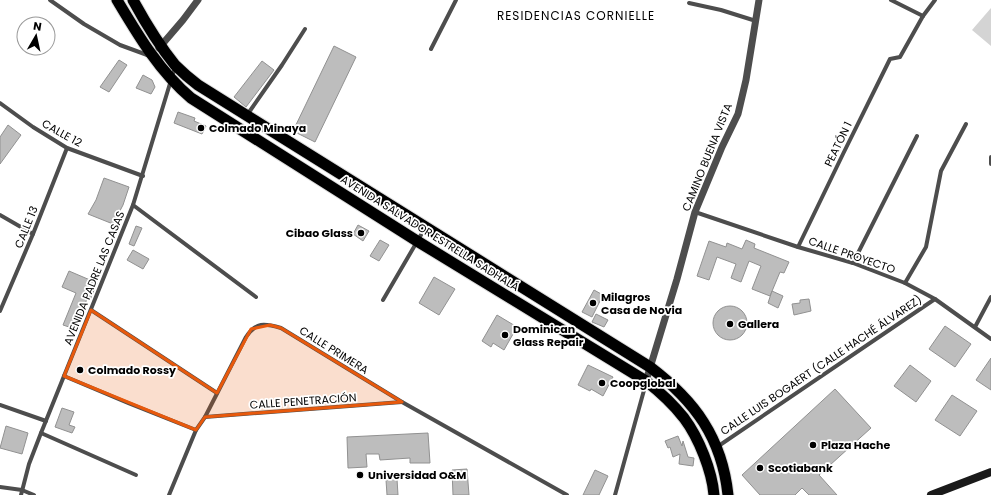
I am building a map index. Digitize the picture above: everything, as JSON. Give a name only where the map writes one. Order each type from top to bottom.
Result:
[{"type":"highway","name":"AVENIDA SALVADOR ESTRELLA SADHALÁ","points":[[117,0],[143,43],[178,87],[191,98],[417,241],[646,381],[658,390],[684,418],[702,452],[711,476],[714,495]]},
{"type":"highway","name":"AVENIDA SALVADOR ESTRELLA SADHALÁ","points":[[133,0],[152,34],[161,46],[176,65],[198,85],[650,367],[665,378],[697,411],[708,428],[717,447],[728,495]]},
{"type":"main road","points":[[931,495],[991,472]]},
{"type":"street","points":[[50,0],[84,24],[120,45],[154,57],[198,0]]},
{"type":"street","points":[[431,50],[456,0]]},
{"type":"street","name":"CAMINO BUENA VISTA","points":[[646,381],[677,279],[695,212],[722,147],[738,114],[746,80],[759,0]]},
{"type":"street","points":[[891,0],[923,16],[935,0]]},
{"type":"street","points":[[689,3],[721,10],[756,21]]},
{"type":"street","name":"PEATÓN 1","points":[[798,247],[890,59],[900,57],[923,16]]},
{"type":"street","points":[[247,115],[305,30]]},
{"type":"street","name":"AVENIDA PADRE LAS CASAS","points":[[22,495],[29,464],[133,205],[176,65]]},
{"type":"street","name":"CALLE 12","points":[[0,103],[33,127],[67,148],[143,176]]},
{"type":"street","points":[[905,283],[926,247],[941,171],[966,124]]},
{"type":"street","points":[[853,263],[917,136]]},
{"type":"street","name":"CALLE 13","points":[[0,312],[67,148]]},
{"type":"street","points":[[991,157],[991,164]]},
{"type":"street","points":[[133,205],[256,297]]},
{"type":"street","name":"CALLE PROYECTO","points":[[695,212],[798,247],[853,263],[905,283],[935,299],[991,339]]},
{"type":"street","points":[[0,215],[33,234]]},
{"type":"street","points":[[383,300],[425,226]]},
{"type":"street","points":[[975,327],[991,297]]},
{"type":"street","name":"CALLE LUIS BOGAERT (CALLE HACHÉ ÁLVAREZ)","points":[[717,447],[935,299]]},
{"type":"street","points":[[91,310],[217,393]]},
{"type":"street","name":"CALLE PRIMERA","points":[[169,495],[196,430],[205,417],[246,337],[251,330],[259,325],[270,325],[281,328],[402,402],[567,495]]},
{"type":"street","points":[[64,376],[196,430]]},
{"type":"street","points":[[615,495],[646,381]]},
{"type":"street","name":"CALLE PENETRACIÓN","points":[[205,417],[402,402]]},
{"type":"street","points":[[0,404],[46,421]]},
{"type":"street","points":[[41,434],[136,475]]},
{"type":"street","points":[[0,487],[22,490],[34,495]]},
{"type":"highlighted area","points":[[91,310],[217,393],[251,329],[270,325],[281,328],[402,402],[205,417],[196,430],[64,376]]},
{"type":"shaded area","points":[[991,8],[991,46],[972,30]]},
{"type":"building","points":[[334,46],[356,57],[315,142],[293,131]]},
{"type":"building","points":[[119,60],[127,65],[109,92],[100,87]]},
{"type":"building","points":[[262,61],[274,70],[246,107],[234,97]]},
{"type":"building","points":[[143,75],[152,80],[155,87],[151,94],[136,88]]},
{"type":"building","points":[[178,112],[195,118],[194,121],[206,126],[202,134],[174,123]]},
{"type":"building","points":[[8,125],[21,135],[0,164],[0,137]]},
{"type":"building","points":[[104,178],[129,187],[123,205],[113,224],[88,214],[96,200]]},
{"type":"building","name":"Cibao Glass","points":[[358,225],[369,231],[363,241],[353,234]]},
{"type":"building","points":[[136,226],[142,228],[134,246],[129,244]]},
{"type":"building","points":[[380,240],[389,245],[379,261],[370,256]]},
{"type":"building","points":[[746,240],[755,244],[754,248],[789,262],[784,273],[780,272],[770,296],[752,289],[761,266],[749,261],[741,282],[731,278],[736,264],[717,257],[709,280],[697,276],[709,241],[726,247],[727,243],[742,249]]},
{"type":"building","points":[[133,250],[149,259],[143,269],[127,260]]},
{"type":"building","points":[[69,271],[97,283],[90,300],[87,299],[75,329],[63,325],[76,293],[62,287]]},
{"type":"building","points":[[434,277],[455,289],[439,315],[419,303]]},
{"type":"building","name":"Milagros Casa de Novia","points":[[594,290],[603,295],[592,317],[582,312]]},
{"type":"building","points":[[772,291],[783,296],[778,308],[768,303]]},
{"type":"building","points":[[809,299],[811,311],[794,315],[792,304],[800,303],[800,300]]},
{"type":"building","name":"Gallera","points":[[730,306],[742,311],[747,323],[742,335],[730,340],[718,335],[713,323],[718,311]]},
{"type":"building","points":[[596,314],[608,320],[604,327],[592,322]]},
{"type":"building","points":[[497,315],[517,327],[504,350],[493,343],[491,347],[482,341]]},
{"type":"building","points":[[945,326],[971,344],[955,367],[929,349]]},
{"type":"building","points":[[991,358],[991,390],[976,380]]},
{"type":"building","points":[[588,365],[613,377],[603,396],[591,389],[590,391],[578,385]]},
{"type":"building","points":[[910,365],[931,381],[916,402],[894,386]]},
{"type":"building","name":"Plaza Hache","points":[[835,389],[871,428],[819,475],[837,495],[809,495],[802,488],[795,495],[760,495],[742,475]]},
{"type":"building","points":[[952,395],[977,411],[960,436],[935,420]]},
{"type":"building","points":[[62,408],[74,412],[69,425],[75,427],[72,433],[55,427]]},
{"type":"building","points":[[6,426],[28,433],[22,454],[0,448]]},
{"type":"building","points":[[428,433],[430,463],[410,463],[410,458],[380,460],[379,454],[366,454],[367,467],[348,468],[347,437]]},
{"type":"building","points":[[678,436],[682,446],[683,441],[688,457],[694,458],[693,466],[679,464],[680,454],[673,457],[670,447],[668,448],[665,441]]},
{"type":"building","points":[[467,469],[469,495],[453,495],[452,470]]},
{"type":"building","points":[[595,470],[608,476],[599,495],[583,495]]},
{"type":"building","points":[[397,479],[398,495],[387,495],[386,480]]},
{"type":"place","name":"Colmado Minaya","points":[[201,128]]},
{"type":"place","name":"Cibao Glass","points":[[361,233]]},
{"type":"place","name":"Milagros Casa de Novia","points":[[593,303]]},
{"type":"place","name":"Gallera","points":[[730,324]]},
{"type":"place","name":"Dominican Glass Repair","points":[[505,335]]},
{"type":"place","name":"Colmado Rossy","points":[[80,370]]},
{"type":"place","name":"Coopglobal","points":[[602,383]]},
{"type":"place","name":"Plaza Hache","points":[[813,445]]},
{"type":"place","name":"Scotiabank","points":[[760,468]]},
{"type":"place","name":"Universidad O&M","points":[[360,475]]},
{"type":"district","name":"RESIDENCIAS CORNIELLE","points":[[576,15]]}]
